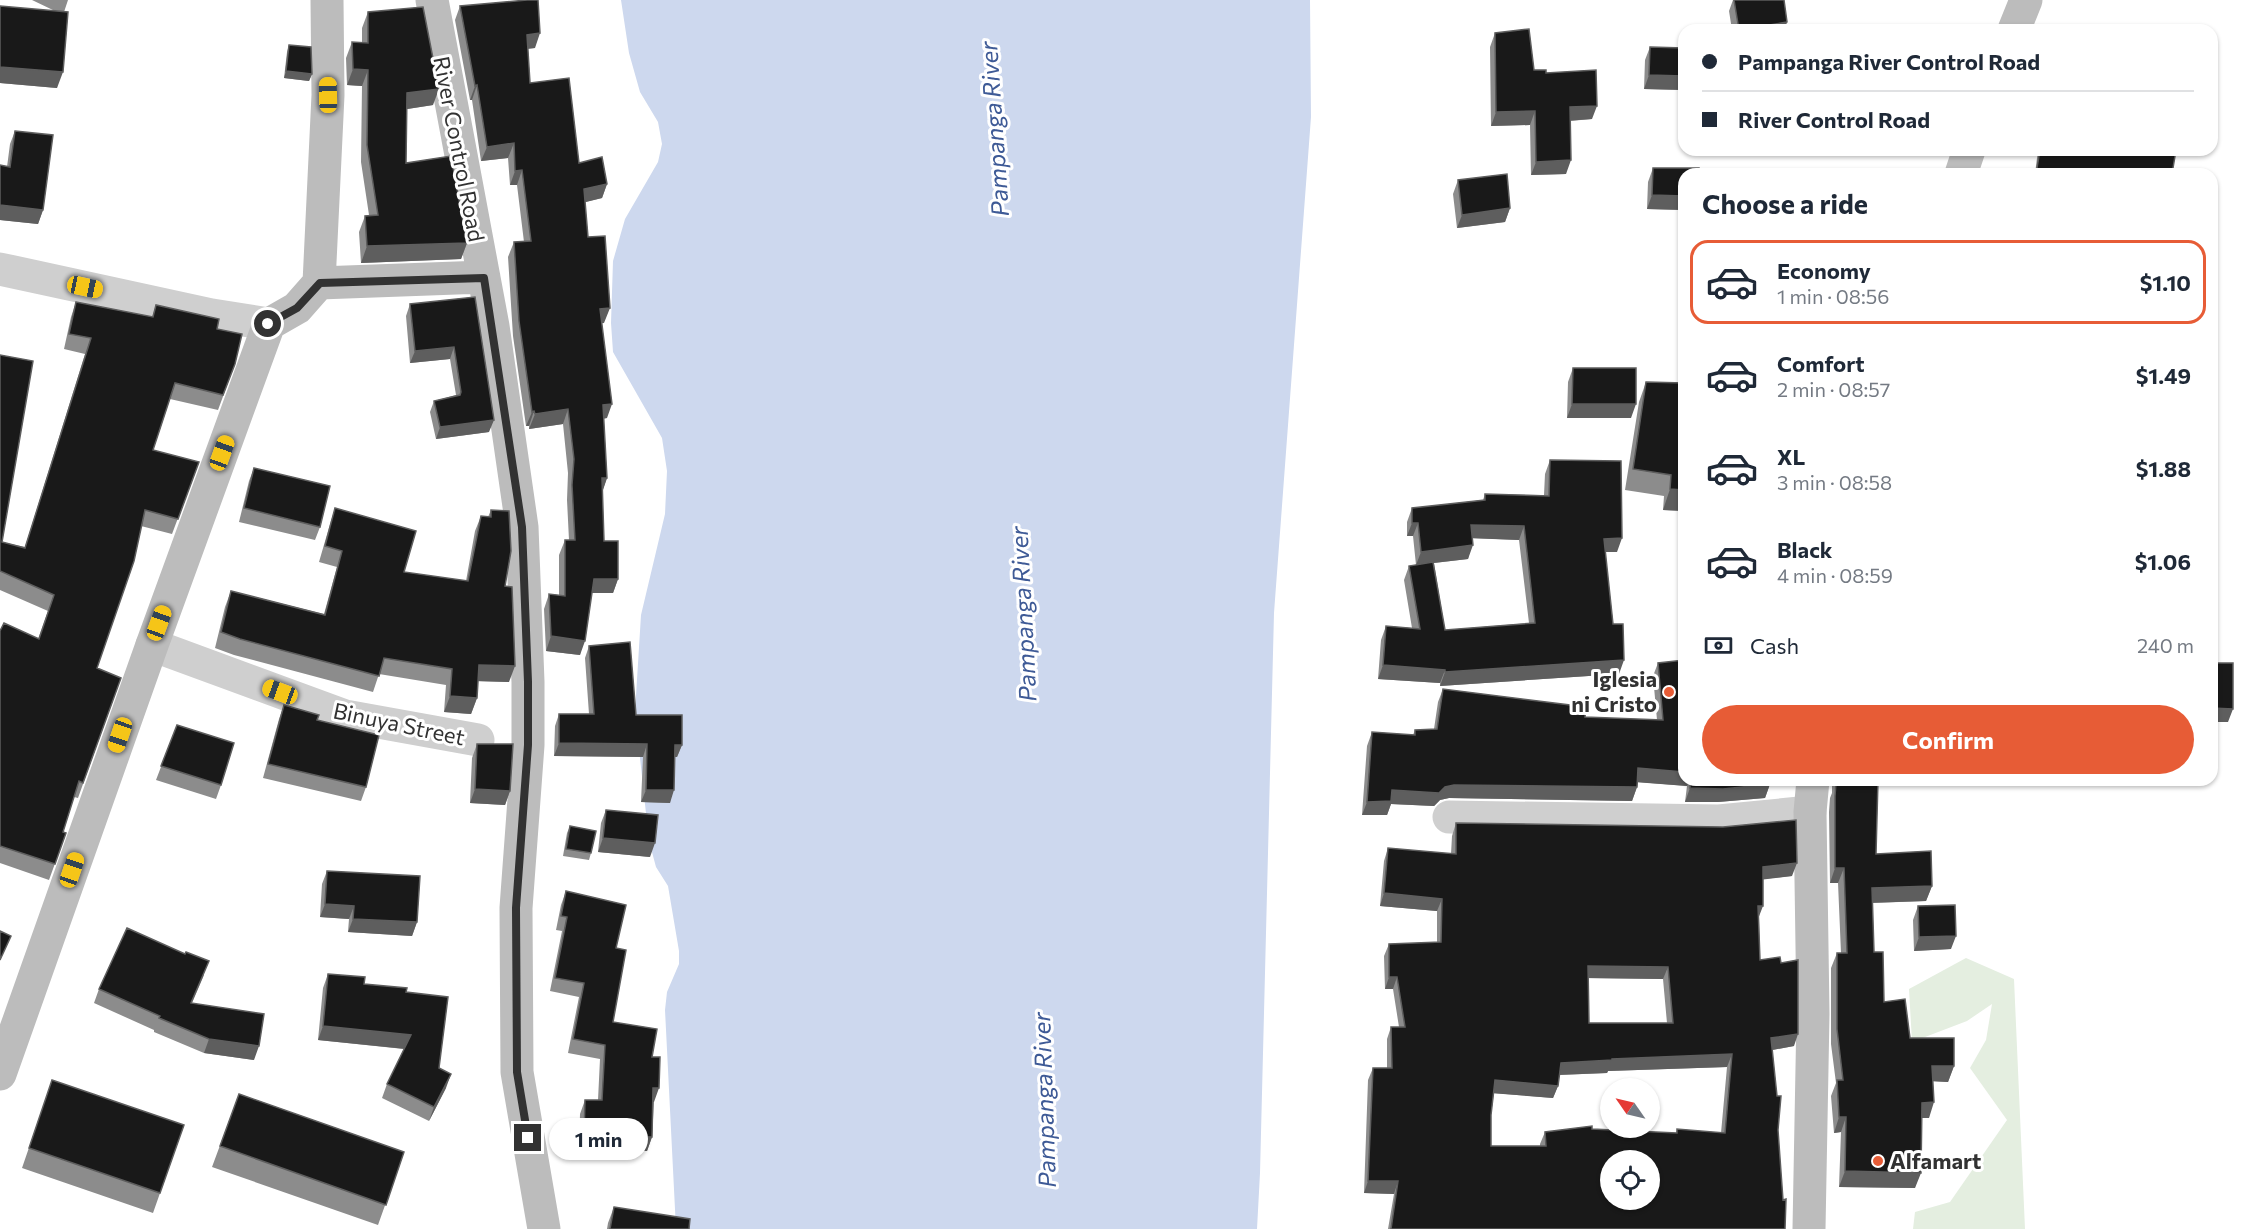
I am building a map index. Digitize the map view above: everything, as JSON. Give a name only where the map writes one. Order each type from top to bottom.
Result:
[{"type":"street","points":[[0,269],[212,315],[268,324],[297,308],[320,283],[328,95],[327,0]]},
{"type":"street","name":"River Control Road","points":[[432,0],[484,278],[522,527],[528,735],[516,908],[517,1072],[544,1229]]},
{"type":"street","points":[[2016,24],[2026,0]]},
{"type":"street","points":[[320,283],[484,278]]},
{"type":"street","points":[[0,1074],[268,324]]},
{"type":"street","name":"Binuya Street","points":[[152,645],[345,716],[478,740]]},
{"type":"street","points":[[1809,1229],[1813,1014],[1810,812],[1812,786]]},
{"type":"street","points":[[1449,817],[1719,821],[1810,812]]},
{"type":"green space","points":[[1966,958],[2014,979],[2025,1229],[1913,1229],[1915,1212],[1950,1202],[2007,1120],[1970,1068],[1986,1040],[1992,1004],[1967,1021],[1912,1042],[1909,989]]},
{"type":"water","name":"Pampanga River","points":[[621,0],[1310,0],[1311,117],[1274,613],[1257,1229],[676,1229],[665,1010],[667,992],[679,964],[679,951],[668,886],[656,867],[649,841],[635,712],[641,615],[665,514],[667,471],[662,438],[613,352],[611,323],[613,261],[625,219],[658,162],[662,144],[658,122],[640,92],[629,53]]},
{"type":"building","points":[[538,0],[540,33],[527,35],[530,83],[569,78],[579,163],[602,157],[607,184],[584,189],[588,237],[605,236],[610,308],[600,309],[612,404],[603,405],[607,478],[602,478],[604,541],[618,541],[618,579],[594,579],[585,641],[551,636],[549,594],[565,596],[565,540],[575,540],[572,485],[574,459],[568,409],[535,414],[534,411],[532,412],[519,321],[514,242],[531,241],[522,170],[515,171],[514,143],[487,147],[477,85],[475,86],[460,6]]},
{"type":"building","points":[[1734,0],[1784,0],[1787,22],[1738,24]]},
{"type":"building","points":[[0,6],[68,12],[63,72],[0,67]]},
{"type":"building","points":[[423,7],[439,89],[407,93],[406,163],[451,156],[467,243],[367,246],[365,216],[378,215],[367,145],[368,70],[353,69],[352,42],[368,43],[368,12]]},
{"type":"building","points":[[1529,29],[1534,70],[1546,70],[1546,73],[1596,70],[1597,106],[1570,107],[1571,160],[1536,162],[1535,111],[1496,112],[1495,33]]},
{"type":"building","points":[[289,45],[311,47],[312,74],[286,71]]},
{"type":"building","points":[[1650,47],[1678,48],[1678,76],[1649,75]]},
{"type":"building","points":[[15,131],[53,135],[43,210],[0,205],[0,165],[10,167]]},
{"type":"building","points":[[2039,156],[2175,156],[2173,168],[2037,168]]},
{"type":"building","points":[[1653,168],[1678,168],[1678,196],[1652,195]]},
{"type":"building","points":[[1507,174],[1510,208],[1462,215],[1458,180]]},
{"type":"building","points":[[475,297],[494,420],[440,427],[434,401],[460,395],[461,392],[454,347],[415,351],[410,304]]},
{"type":"building","points":[[76,302],[153,317],[156,305],[219,319],[217,329],[242,334],[235,364],[223,395],[175,383],[153,450],[199,462],[178,519],[145,510],[134,561],[97,668],[121,678],[83,783],[79,781],[63,832],[66,833],[55,864],[0,846],[0,631],[4,623],[39,639],[54,595],[0,571],[0,355],[33,361],[2,542],[25,548],[91,338],[69,334]]},
{"type":"building","points":[[1573,368],[1636,368],[1636,404],[1572,404]]},
{"type":"building","points":[[1646,382],[1678,383],[1678,490],[1670,489],[1671,475],[1633,469]]},
{"type":"building","points":[[1550,460],[1621,461],[1622,538],[1604,539],[1613,624],[1623,624],[1624,660],[1445,672],[1445,670],[1383,665],[1386,626],[1420,629],[1409,566],[1433,562],[1445,630],[1535,623],[1524,526],[1471,525],[1473,545],[1421,552],[1418,523],[1412,523],[1412,508],[1485,500],[1485,494],[1549,496]]},
{"type":"building","points":[[254,468],[330,486],[320,527],[244,508]]},
{"type":"building","points":[[335,508],[416,531],[404,572],[468,581],[481,516],[491,517],[491,510],[509,511],[511,551],[505,586],[512,587],[515,666],[479,665],[477,698],[450,696],[452,669],[384,658],[379,676],[221,632],[231,591],[325,615],[342,551],[325,546]]},
{"type":"building","points":[[630,642],[636,715],[682,715],[682,745],[675,745],[674,790],[646,790],[647,744],[559,743],[559,714],[594,714],[589,646]]},
{"type":"building","points":[[1678,661],[1678,771],[1638,768],[1637,787],[1454,785],[1445,787],[1439,793],[1392,790],[1391,801],[1367,802],[1372,732],[1415,735],[1415,730],[1437,729],[1443,689],[1586,707],[1585,717],[1663,720],[1658,663]]},
{"type":"building","points":[[2218,663],[2233,663],[2233,709],[2218,708]]},
{"type":"building","points":[[284,705],[319,715],[317,720],[379,735],[366,787],[268,764]]},
{"type":"building","points":[[177,725],[234,743],[221,785],[161,766]]},
{"type":"building","points":[[477,744],[513,744],[510,791],[475,789]]},
{"type":"building","points":[[1690,786],[1751,786],[1723,789],[1690,788]]},
{"type":"building","points":[[1836,786],[1878,786],[1876,854],[1931,851],[1932,886],[1872,888],[1874,952],[1883,952],[1884,1002],[1905,999],[1910,1038],[1954,1038],[1954,1066],[1932,1066],[1934,1102],[1922,1103],[1921,1173],[1845,1171],[1846,1117],[1839,1117],[1837,1080],[1843,1080],[1837,1029],[1837,953],[1847,953],[1844,868],[1835,868]]},
{"type":"building","points":[[606,810],[658,815],[655,843],[603,838]]},
{"type":"building","points":[[1796,820],[1797,863],[1763,867],[1763,906],[1758,906],[1760,960],[1780,957],[1781,963],[1798,960],[1798,1034],[1771,1038],[1777,1096],[1781,1096],[1778,1130],[1783,1200],[1786,1199],[1785,1229],[1391,1229],[1398,1181],[1368,1181],[1373,1068],[1392,1068],[1391,1027],[1405,1027],[1397,977],[1389,977],[1389,944],[1441,942],[1442,899],[1384,893],[1388,848],[1456,854],[1456,823],[1723,827]],"holes":[[[1588,966],[1668,967],[1673,1023],[1589,1023]]]},
{"type":"building","points":[[570,826],[596,831],[591,853],[566,849]]},
{"type":"building","points":[[327,871],[420,876],[417,922],[353,919],[354,906],[325,904]]},
{"type":"building","points":[[566,891],[626,905],[616,948],[626,950],[613,1022],[657,1029],[652,1057],[660,1057],[659,1088],[653,1088],[652,1137],[584,1136],[585,1100],[602,1100],[605,1045],[573,1039],[584,983],[555,978],[567,917],[561,916]]},
{"type":"building","points":[[1955,905],[1956,936],[1919,937],[1918,906]]},
{"type":"building","points":[[127,928],[185,954],[186,952],[209,961],[191,1003],[264,1014],[259,1046],[209,1039],[99,989]]},
{"type":"building","points":[[0,931],[11,936],[0,960]]},
{"type":"building","points":[[328,974],[365,977],[364,984],[407,988],[406,992],[448,997],[439,1068],[451,1074],[434,1107],[387,1084],[411,1035],[323,1026]]},
{"type":"building","points":[[52,1080],[184,1125],[160,1193],[29,1148]]},
{"type":"building","points":[[239,1094],[404,1152],[386,1205],[220,1146]]},
{"type":"building","points":[[614,1207],[690,1219],[689,1229],[610,1229]]},
{"type":"place","name":"Iglesia ni Cristo","points":[[1669,692]]},
{"type":"place","name":"Alfamart","points":[[1878,1161]]},
{"type":"route","points":[[268,324],[297,308],[320,283],[484,278],[522,527],[528,745],[516,908],[517,1072],[528,1138]]}]
